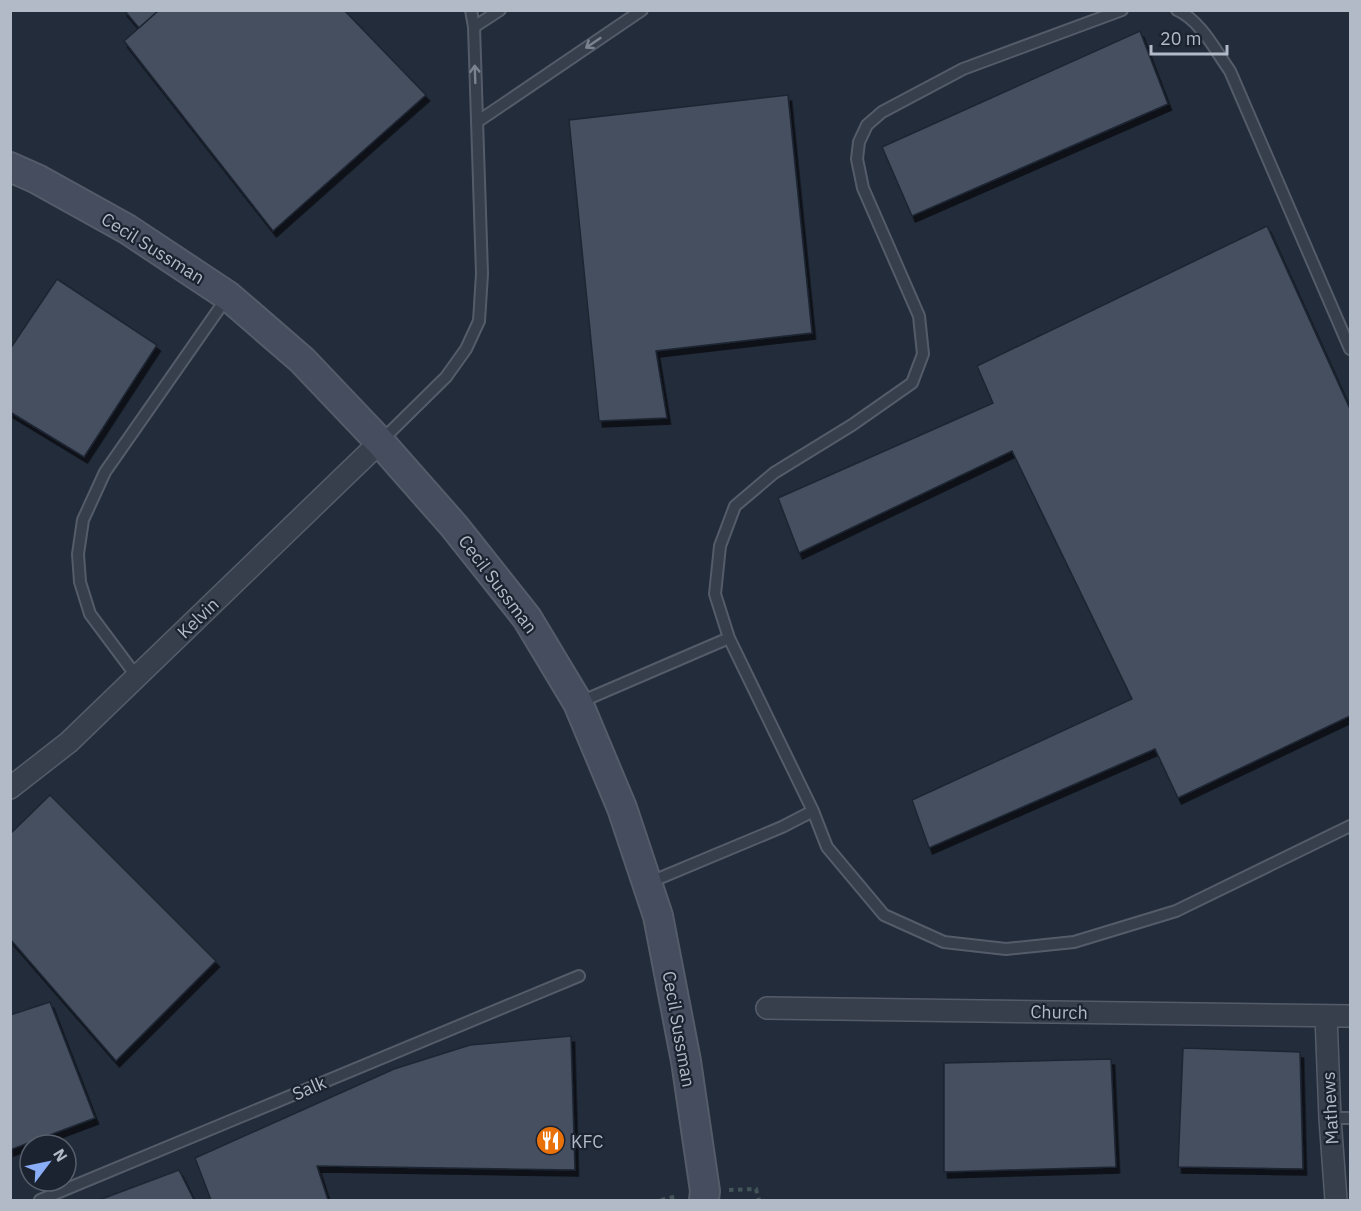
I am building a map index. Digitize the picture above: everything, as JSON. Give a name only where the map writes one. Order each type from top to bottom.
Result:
[{"type":"main road","name":"Cecil Sussman","points":[[10,167],[37,179],[127,230],[228,296],[302,360],[380,442],[454,526],[527,618],[578,703],[622,808],[658,916],[686,1061],[707,1197]]},
{"type":"street","name":"Kelvin","points":[[10,788],[69,742],[380,442]]},
{"type":"street","name":"Church","points":[[766,1008],[1350,1016]]},
{"type":"street","name":"Mathews","points":[[1326,1016],[1340,1118],[1336,1200]]},
{"type":"lane","points":[[380,442],[446,377],[466,349],[479,321],[482,274],[474,27],[471,10]]},
{"type":"lane","points":[[474,27],[500,10]]},
{"type":"lane","points":[[477,122],[642,10]]},
{"type":"lane","points":[[1122,10],[963,69],[882,112],[867,125],[859,142],[857,159],[863,188],[919,316],[923,354],[912,383],[852,425],[774,473],[735,506],[720,546],[716,594],[729,638],[813,812],[827,847],[884,915],[944,942],[1006,949],[1074,942],[1176,910],[1350,826]]},
{"type":"lane","points":[[1177,10],[1203,32],[1230,71],[1350,349]]},
{"type":"lane","points":[[137,677],[90,614],[80,582],[78,554],[83,520],[105,472],[228,296]]},
{"type":"lane","points":[[578,703],[729,638]]},
{"type":"lane","points":[[647,883],[813,812]]},
{"type":"lane","name":"Salk","points":[[40,1200],[579,976]]},
{"type":"path","points":[[707,1197],[756,1189],[759,1200]]},
{"type":"building","points":[[124,10],[159,10],[139,28]]},
{"type":"building","points":[[159,10],[344,10],[426,95],[273,231],[124,41]]},
{"type":"building","points":[[1140,31],[1168,104],[912,216],[882,147]]},
{"type":"building","points":[[788,95],[812,333],[656,351],[667,418],[599,421],[569,120]]},
{"type":"building","points":[[1267,226],[1350,409],[1350,716],[1178,798],[1155,749],[929,848],[912,800],[1132,699],[1012,451],[799,553],[778,498],[993,403],[977,366]]},
{"type":"building","points":[[57,279],[157,345],[84,457],[10,412],[10,349]]},
{"type":"building","points":[[50,795],[216,961],[116,1061],[10,939],[10,834]]},
{"type":"building","points":[[50,1002],[95,1118],[55,1133],[18,1133],[18,1147],[10,1150],[10,1015]]},
{"type":"building","points":[[571,1036],[575,1170],[317,1166],[328,1200],[211,1200],[195,1158],[394,1069],[470,1045]]},
{"type":"building","points":[[1183,1048],[1300,1052],[1303,1169],[1178,1167]]},
{"type":"building","points":[[1111,1059],[1116,1167],[944,1172],[944,1063]]},
{"type":"building","points":[[179,1170],[194,1200],[99,1200]]},
{"type":"place","name":"KFC","points":[[550,1141]]}]
